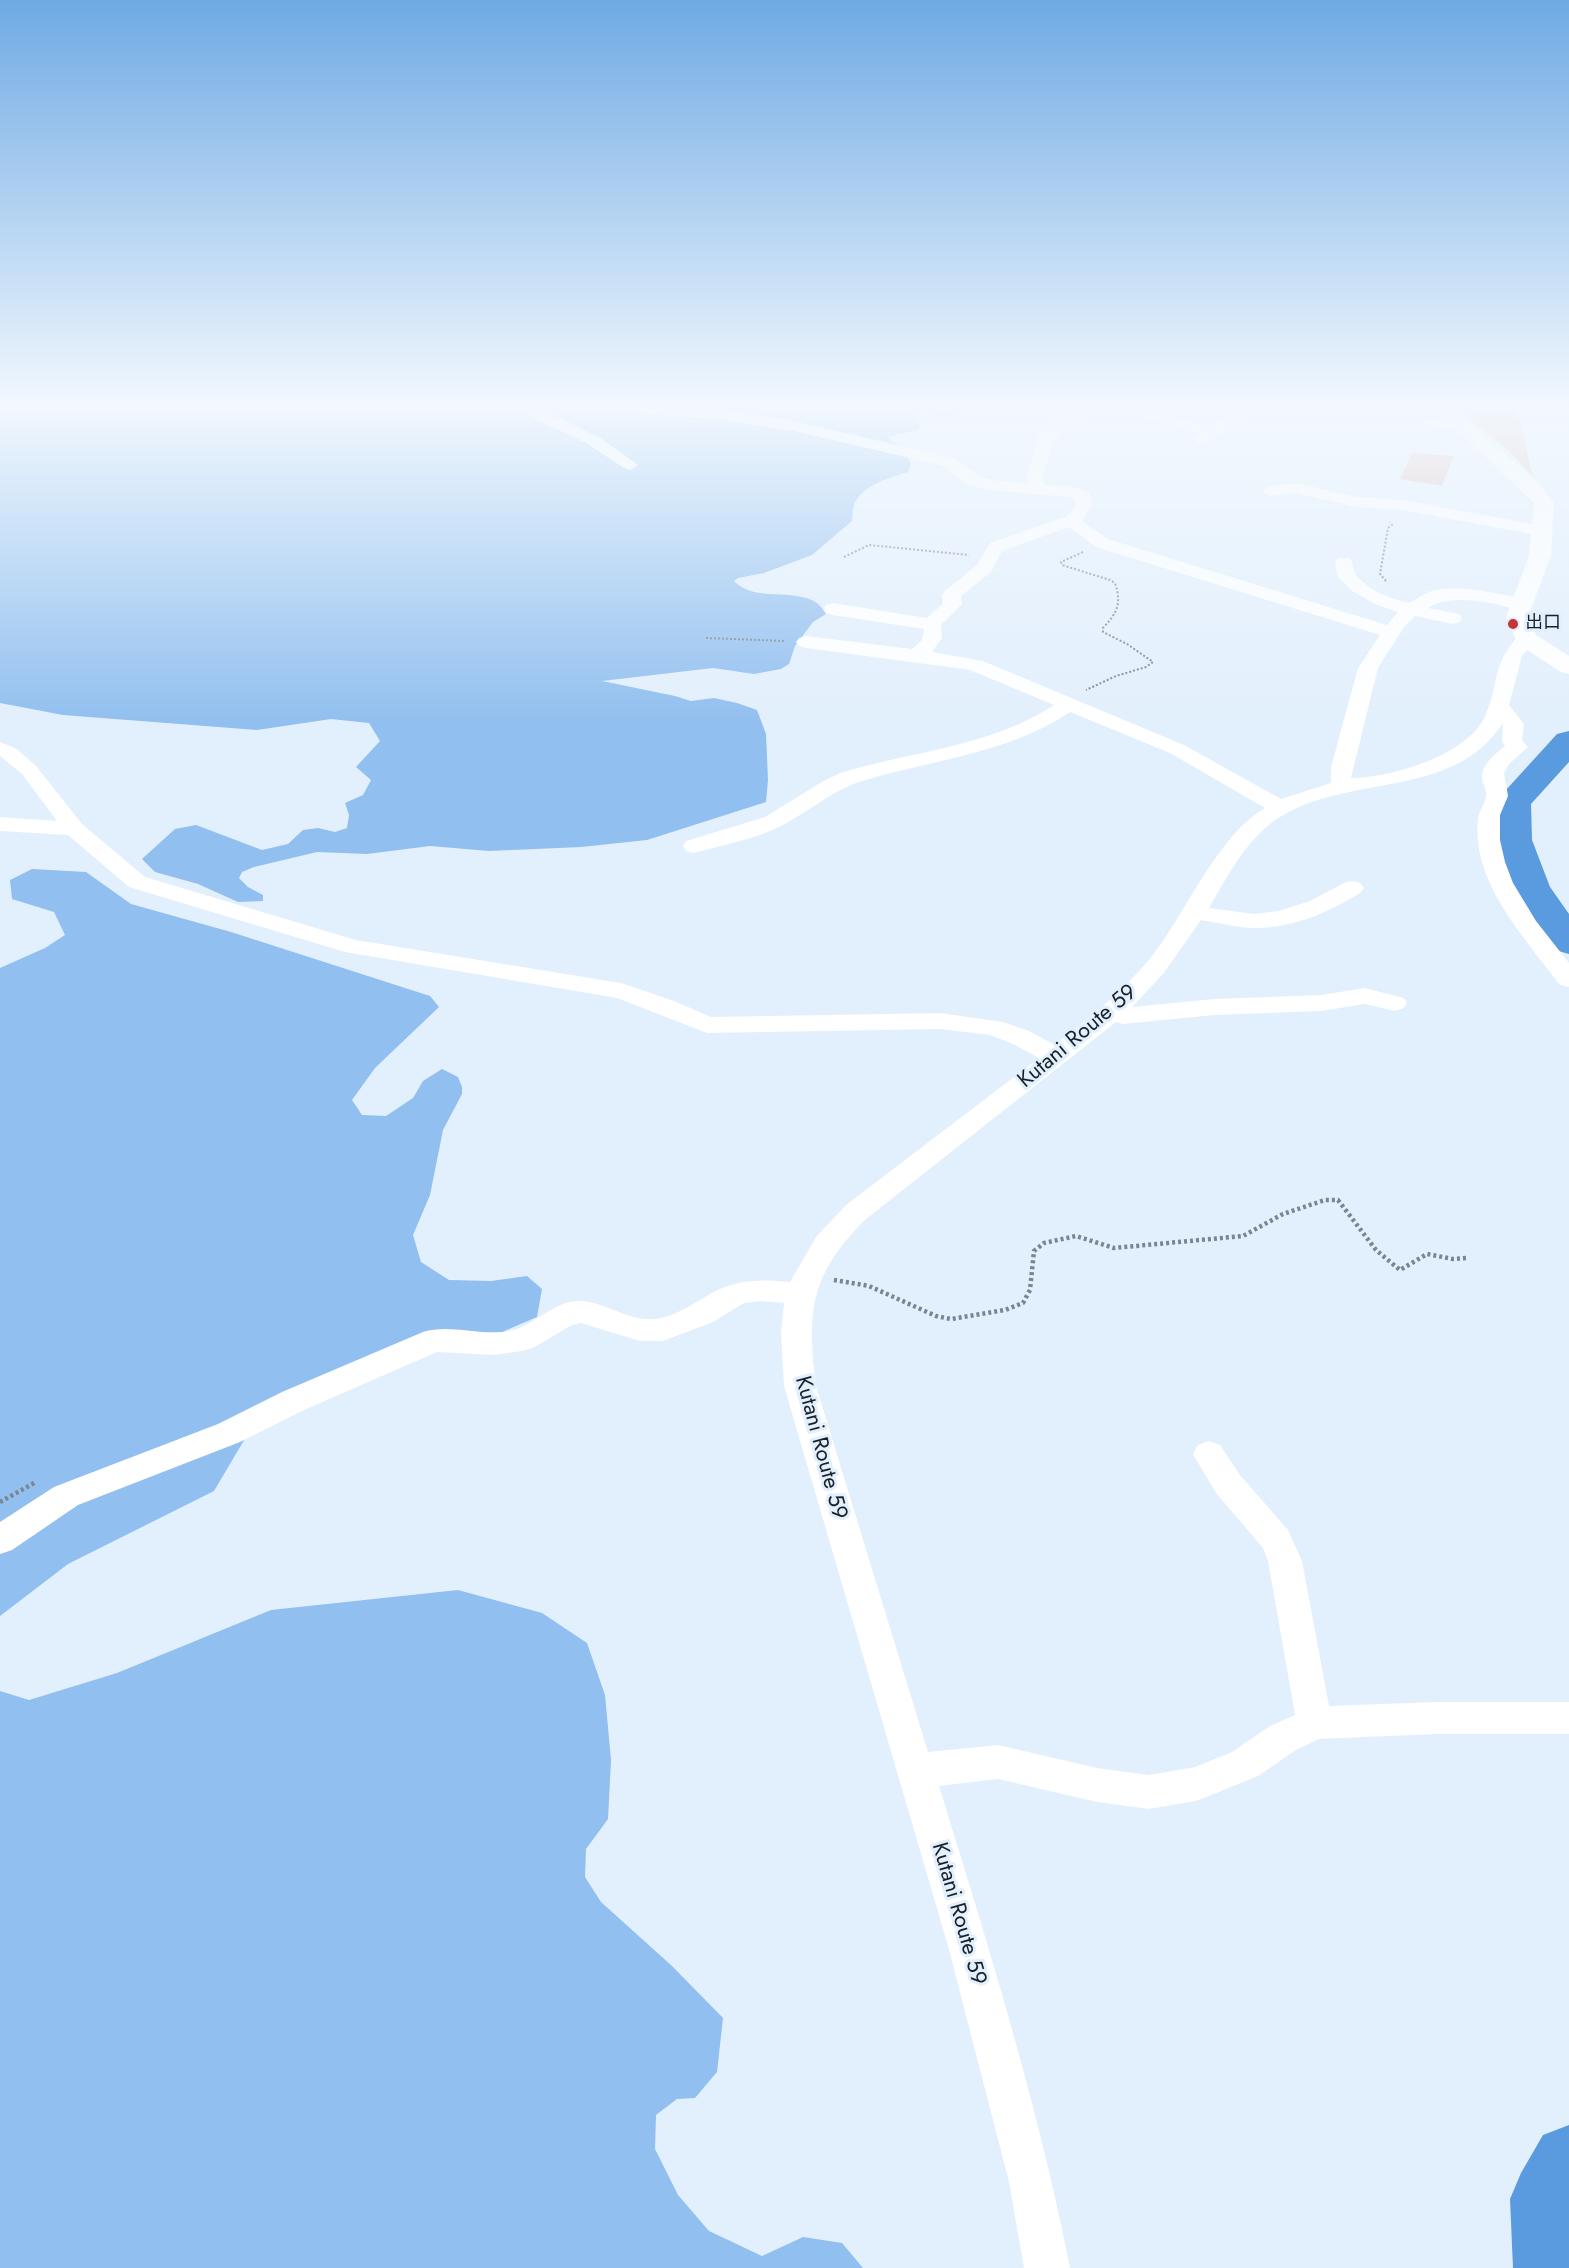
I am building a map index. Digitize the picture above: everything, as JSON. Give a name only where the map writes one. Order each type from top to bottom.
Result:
[{"type":"main road","points":[[1544,512],[1540,556],[1517,617],[1526,639],[1569,667]]},
{"type":"street","points":[[833,609],[912,623],[931,624],[953,604],[951,595],[985,568],[996,547],[1071,521],[1081,512]]},
{"type":"street","points":[[1432,512],[1543,531]]},
{"type":"street","points":[[1071,521],[1102,543],[1392,633]]},
{"type":"street","points":[[1344,562],[1347,577],[1389,605],[1417,606],[1453,618]]},
{"type":"street","points":[[1342,787],[1340,778],[1342,767],[1368,668],[1397,624],[1417,606],[1436,596],[1486,597],[1521,604]]},
{"type":"street","points":[[916,656],[933,639],[934,631],[931,624]]},
{"type":"street","name":"Kutani Route 59","points":[[1047,2268],[1031,2182],[1000,2062],[800,1386],[796,1332],[803,1286],[826,1245],[860,1208],[1112,1013],[1146,978],[1229,856],[1250,830],[1266,815],[1305,797],[1436,765],[1476,743],[1490,728],[1500,707],[1512,655],[1526,639]]},
{"type":"street","points":[[806,642],[976,665],[1067,705],[1177,749],[1280,807]]},
{"type":"street","points":[[694,846],[775,821],[817,792],[849,777],[1014,734],[1039,725],[1067,705]]},
{"type":"street","points":[[1500,707],[1514,724],[1512,741],[1518,747],[1506,755],[1494,771],[1497,794],[1489,817],[1490,858],[1500,883],[1569,980]]},
{"type":"street","points":[[0,748],[10,753],[29,770],[74,829],[137,882],[353,947],[621,991],[666,1006],[707,1025],[940,1021],[994,1028],[1020,1037],[1057,1057]]},
{"type":"street","points":[[1436,765],[1494,771]]},
{"type":"street","points":[[0,824],[74,829]]},
{"type":"street","points":[[1193,912],[1255,921],[1269,920],[1340,896],[1352,888]]},
{"type":"street","points":[[1112,1013],[1123,1016],[1214,1007],[1321,1003],[1365,996],[1395,1003]]},
{"type":"street","points":[[0,1540],[66,1496],[229,1433],[293,1401],[434,1340],[494,1344],[522,1340],[564,1316],[581,1312],[640,1330],[663,1330],[702,1314],[721,1301],[739,1293],[803,1286]]},
{"type":"street","points":[[1209,1454],[1228,1484],[1276,1540],[1285,1561],[1309,1699],[1316,1723]]},
{"type":"street","points":[[915,1771],[998,1762],[1097,1785],[1149,1792],[1196,1784],[1245,1764],[1283,1738],[1316,1723],[1436,1718],[1569,1718]]},
{"type":"path","points":[[1387,512],[1392,525],[1388,528],[1380,574],[1417,606]]},
{"type":"path","points":[[1067,705],[1076,695],[1084,691],[1101,687],[1120,674],[1148,667],[1153,662],[1104,632],[1103,628],[1116,614],[1118,608],[1115,583],[1062,565],[1061,562],[1102,543]]},
{"type":"path","points":[[844,557],[869,545],[990,557]]},
{"type":"path","points":[[706,638],[806,642]]},
{"type":"path","points":[[803,1286],[850,1282],[869,1286],[936,1317],[951,1319],[1005,1310],[1023,1303],[1030,1290],[1034,1251],[1044,1243],[1076,1236],[1114,1248],[1243,1236],[1283,1214],[1325,1200],[1338,1200],[1376,1250],[1400,1270],[1427,1254],[1453,1259],[1467,1258]]},
{"type":"shaded area","points":[[0,512],[853,512],[852,521],[812,555],[764,573],[738,578],[734,581],[752,591],[807,598],[818,604],[826,614],[813,622],[795,646],[789,664],[781,669],[754,674],[713,668],[602,681],[691,701],[714,698],[737,703],[757,710],[766,734],[768,780],[766,802],[647,840],[581,847],[489,851],[430,846],[367,854],[317,852],[242,872],[239,878],[248,887],[263,895],[263,901],[238,902],[198,884],[155,872],[142,859],[175,829],[196,825],[262,850],[288,844],[303,830],[318,828],[335,832],[347,828],[349,815],[345,803],[363,795],[371,780],[356,767],[380,741],[369,723],[331,719],[257,730],[63,715],[0,703]]},
{"type":"shaded area","points":[[32,869],[86,872],[131,904],[231,932],[430,996],[439,1007],[375,1068],[352,1100],[362,1115],[386,1116],[413,1098],[423,1081],[442,1069],[458,1077],[462,1094],[443,1130],[430,1195],[413,1235],[421,1262],[449,1280],[491,1281],[527,1276],[542,1289],[537,1317],[502,1332],[436,1335],[253,1425],[214,1491],[68,1564],[0,1616],[0,968],[45,948],[65,935],[54,912],[12,899],[10,880]]},
{"type":"shaded area","points":[[458,1590],[542,1613],[587,1643],[605,1695],[611,1760],[608,1819],[586,1849],[585,1877],[601,1902],[672,1966],[723,2018],[717,2072],[695,2098],[677,2099],[656,2115],[655,2149],[678,2195],[709,2231],[762,2256],[803,2237],[842,2243],[863,2268],[0,2268],[0,1691],[29,1700],[117,1673],[271,1610]]},
{"type":"waterway","points":[[1569,741],[1513,802],[1513,840],[1531,888],[1569,942]]},
{"type":"waterway","points":[[1551,2268],[1547,2199],[1569,2161]]},
{"type":"place","name":"出口","points":[[1513,624]]}]
